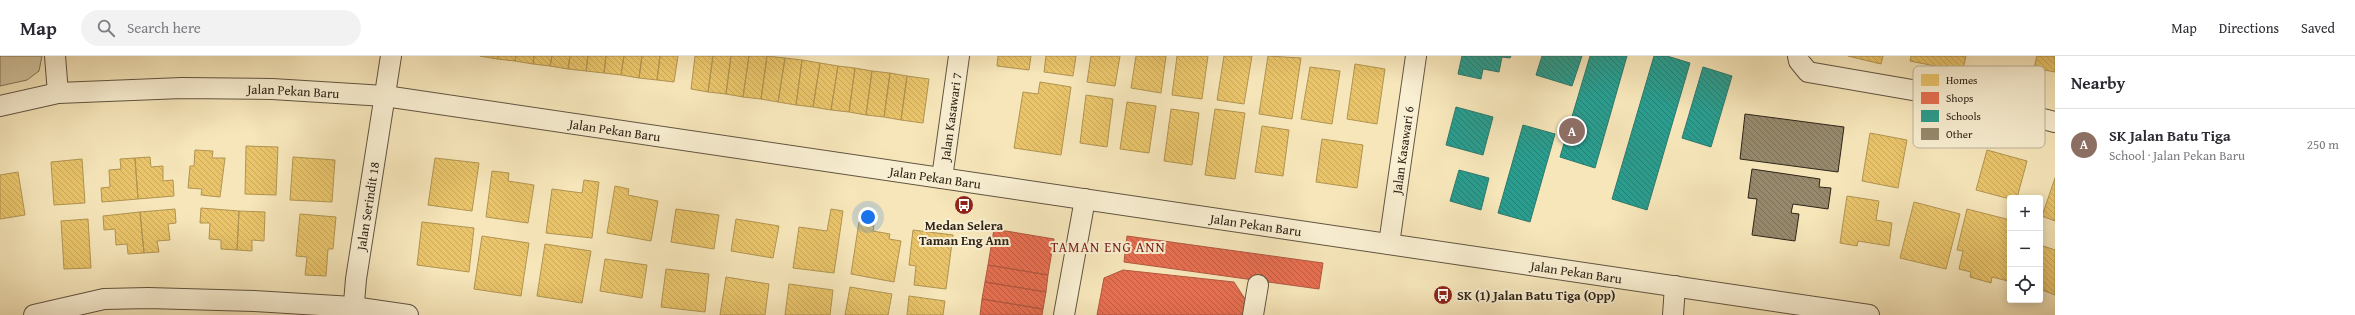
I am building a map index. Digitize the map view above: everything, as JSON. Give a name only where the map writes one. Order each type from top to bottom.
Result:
[{"type":"street","points":[[55,56],[58,94]]},
{"type":"street","name":"Jalan Serindit 18","points":[[353,311],[356,279],[391,56]]},
{"type":"street","name":"Jalan Kasawari 7","points":[[942,178],[959,56]]},
{"type":"street","name":"Jalan Kasawari 6","points":[[1389,244],[1416,56]]},
{"type":"street","points":[[1798,56],[1799,61],[1808,72],[1913,90]]},
{"type":"street","name":"Jalan Pekan Baru","points":[[0,106],[58,94],[182,88],[264,89],[385,96],[1868,315]]},
{"type":"street","points":[[2045,119],[2055,122]]},
{"type":"street","points":[[1064,315],[1085,199]]},
{"type":"street","points":[[1253,315],[1258,285]]},
{"type":"street","points":[[1673,315],[1675,286]]},
{"type":"street","points":[[34,315],[104,299],[148,298],[254,301],[408,315]]},
{"type":"shaded area","points":[[0,56],[42,56],[39,71],[27,80],[0,86]]},
{"type":"building: Homes","points":[[480,56],[498,56],[497,59]]},
{"type":"building: Homes","points":[[498,56],[516,56],[515,61],[497,59]]},
{"type":"building: Homes","points":[[516,56],[534,56],[533,64],[515,61]]},
{"type":"building: Homes","points":[[534,56],[552,56],[550,66],[533,64]]},
{"type":"building: Homes","points":[[552,56],[570,56],[568,69],[550,66]]},
{"type":"building: Homes","points":[[570,56],[588,56],[586,71],[568,69]]},
{"type":"building: Homes","points":[[588,56],[606,56],[604,73],[586,71]]},
{"type":"building: Homes","points":[[606,56],[624,56],[621,75],[604,73]]},
{"type":"building: Homes","points":[[624,56],[642,56],[639,78],[621,75]]},
{"type":"building: Homes","points":[[642,56],[660,56],[657,80],[639,78]]},
{"type":"building: Homes","points":[[660,56],[678,56],[674,82],[657,80]]},
{"type":"building: Homes","points":[[695,56],[713,56],[708,92],[691,89]]},
{"type":"building: Homes","points":[[713,56],[731,56],[726,94],[708,92]]},
{"type":"building: Homes","points":[[731,56],[749,56],[743,97],[726,94]]},
{"type":"building: Homes","points":[[749,56],[767,56],[761,99],[743,97]]},
{"type":"building: Homes","points":[[767,56],[785,58],[778,102],[761,99]]},
{"type":"building: Homes","points":[[998,56],[1031,56],[1029,70],[997,66]]},
{"type":"building: Homes","points":[[1046,56],[1076,56],[1073,76],[1044,72]]},
{"type":"building: Homes","points":[[1091,56],[1120,56],[1115,86],[1087,82]]},
{"type":"building: Homes","points":[[1136,56],[1166,56],[1161,93],[1131,88]]},
{"type":"building: Homes","points":[[1177,56],[1208,56],[1202,99],[1172,95]]},
{"type":"building: Homes","points":[[1224,56],[1252,56],[1244,104],[1217,100]]},
{"type":"building: Homes","points":[[1268,56],[1301,58],[1292,119],[1259,114]]},
{"type":"building: Homes","points":[[1848,56],[1883,56],[1881,64]]},
{"type":"building: Homes","points":[[1911,56],[1966,56],[1964,66],[1935,66],[1910,61]]},
{"type":"building: Homes","points":[[2037,56],[2055,56],[2055,72],[2045,70],[2045,66],[2034,66]]},
{"type":"building: Homes","points":[[785,58],[802,60],[796,105],[778,102]]},
{"type":"building: Homes","points":[[802,60],[820,63],[813,107],[796,105]]},
{"type":"building: Homes","points":[[820,63],[838,66],[831,110],[813,107]]},
{"type":"building: Homes","points":[[1355,64],[1385,69],[1377,124],[1347,119]]},
{"type":"building: Homes","points":[[838,66],[855,68],[849,112],[831,110]]},
{"type":"building: Homes","points":[[1310,67],[1340,71],[1332,124],[1301,119]]},
{"type":"building: Homes","points":[[855,68],[872,71],[866,115],[849,112]]},
{"type":"building: Homes","points":[[872,71],[890,73],[884,117],[866,115]]},
{"type":"building: Homes","points":[[890,73],[907,76],[901,120],[884,117]]},
{"type":"building: Homes","points":[[907,76],[929,79],[923,123],[901,120]]},
{"type":"building: Homes","points":[[1040,82],[1071,87],[1061,155],[1014,148],[1023,92],[1038,94]]},
{"type":"building: Homes","points":[[1086,95],[1113,99],[1107,147],[1080,143]]},
{"type":"building: Homes","points":[[1127,102],[1156,106],[1149,153],[1120,149]]},
{"type":"building: Homes","points":[[1171,109],[1199,113],[1192,165],[1164,161]]},
{"type":"building: Homes","points":[[1215,109],[1245,113],[1235,179],[1205,175]]},
{"type":"building: Homes","points":[[1262,126],[1289,130],[1283,176],[1255,172]]},
{"type":"building: Homes","points":[[1870,133],[1907,140],[1898,188],[1862,181]]},
{"type":"building: Homes","points":[[1322,139],[1363,145],[1357,188],[1316,182]]},
{"type":"building: Homes","points":[[246,146],[278,147],[276,195],[245,194]]},
{"type":"building: Homes","points":[[195,150],[213,151],[212,158],[225,158],[220,197],[201,195],[202,189],[188,188],[190,166],[194,166]]},
{"type":"building: Homes","points":[[1987,150],[2027,161],[2018,195],[2007,195],[2007,198],[1976,190]]},
{"type":"building: Homes","points":[[150,157],[151,167],[163,166],[163,181],[173,180],[174,196],[138,199],[135,158]]},
{"type":"building: Homes","points":[[293,157],[335,160],[332,202],[290,200]]},
{"type":"building: Homes","points":[[135,158],[138,199],[102,202],[101,188],[110,187],[109,170],[121,169],[120,159]]},
{"type":"building: Homes","points":[[435,158],[479,163],[472,211],[428,205]]},
{"type":"building: Homes","points":[[82,159],[85,203],[54,205],[51,162]]},
{"type":"building: Homes","points":[[492,171],[509,173],[508,181],[534,185],[528,223],[486,217]]},
{"type":"building: Homes","points":[[18,172],[25,215],[0,219],[0,175]]},
{"type":"building: Homes","points":[[2055,178],[2055,221],[2043,216]]},
{"type":"building: Homes","points":[[584,180],[599,182],[592,238],[546,233],[552,189],[582,193]]},
{"type":"building: Homes","points":[[615,186],[629,189],[628,195],[658,201],[651,241],[607,233]]},
{"type":"building: Homes","points":[[1847,196],[1879,201],[1876,220],[1892,223],[1889,246],[1858,241],[1857,246],[1840,243]]},
{"type":"building: Homes","points":[[1914,202],[1960,214],[1946,269],[1900,258]]},
{"type":"building: Homes","points":[[201,208],[239,211],[237,250],[221,249],[221,240],[209,239],[210,223],[200,223]]},
{"type":"building: Homes","points":[[175,209],[176,223],[168,224],[170,240],[157,241],[159,252],[144,253],[140,212]]},
{"type":"building: Homes","points":[[676,209],[719,215],[714,249],[671,242]]},
{"type":"building: Homes","points":[[831,209],[843,211],[834,273],[793,268],[799,227],[827,231]]},
{"type":"building: Homes","points":[[1967,209],[2007,219],[2007,281],[1992,277],[1991,283],[1970,277],[1971,272],[1959,269],[1963,251],[1957,250]]},
{"type":"building: Homes","points":[[239,211],[265,212],[264,241],[252,240],[252,251],[237,250]]},
{"type":"building: Homes","points":[[140,212],[144,253],[128,254],[127,244],[116,245],[115,229],[104,230],[103,216]]},
{"type":"building: Homes","points":[[300,214],[336,217],[333,249],[328,249],[326,276],[305,275],[307,257],[296,256]]},
{"type":"building: Homes","points":[[88,219],[91,268],[64,269],[61,221]]},
{"type":"building: Homes","points":[[736,219],[779,226],[773,258],[731,251]]},
{"type":"building: Homes","points":[[422,222],[474,228],[469,272],[417,265]]},
{"type":"building: Homes","points":[[859,222],[874,225],[873,231],[890,234],[889,239],[901,241],[894,282],[851,274]]},
{"type":"building: Homes","points":[[913,230],[953,235],[946,289],[914,285],[916,266],[909,265]]},
{"type":"building: Homes","points":[[482,236],[529,243],[521,296],[474,289]]},
{"type":"building: Homes","points":[[545,244],[591,251],[582,303],[537,296]]},
{"type":"building: Homes","points":[[2043,246],[2055,250],[2055,295],[2043,290]]},
{"type":"building: Homes","points":[[605,259],[647,265],[642,298],[600,291]]},
{"type":"building: Homes","points":[[666,269],[709,274],[705,312],[661,307]]},
{"type":"building: Homes","points":[[726,277],[769,284],[765,315],[720,315]]},
{"type":"building: Homes","points":[[789,284],[833,290],[830,315],[785,315]]},
{"type":"building: Homes","points":[[850,287],[892,294],[888,315],[845,315]]},
{"type":"building: Homes","points":[[909,296],[945,301],[943,315],[907,315]]},
{"type":"building: Shops","points":[[994,229],[1054,239],[1048,275],[988,265]]},
{"type":"building: Shops","points":[[1127,236],[1323,263],[1319,289],[1124,262]]},
{"type":"building: Shops","points":[[988,265],[1048,275],[1046,292],[985,282]]},
{"type":"building: Shops","points":[[1123,270],[1234,282],[1247,302],[1245,315],[1097,315],[1104,278]]},
{"type":"building: Shops","points":[[985,282],[1046,292],[1043,309],[982,299]]},
{"type":"building: Shops","points":[[982,299],[1043,309],[1042,315],[980,315]]},
{"type":"building: Schools","points":[[1462,56],[1511,56],[1510,58],[1502,57],[1499,72],[1483,69],[1481,79],[1458,74]]},
{"type":"building: Schools","points":[[1542,56],[1582,56],[1572,86],[1536,75]]},
{"type":"building: Schools","points":[[1590,56],[1627,56],[1595,168],[1560,157]]},
{"type":"building: Schools","points":[[1654,56],[1667,56],[1690,63],[1647,210],[1612,199]]},
{"type":"building: Schools","points":[[1703,67],[1732,76],[1711,147],[1682,138]]},
{"type":"building: Schools","points":[[1456,107],[1493,117],[1483,155],[1446,145]]},
{"type":"building: Schools","points":[[1523,125],[1555,134],[1530,222],[1498,213]]},
{"type":"building: Schools","points":[[1459,170],[1489,178],[1481,210],[1450,201]]},
{"type":"building: Other","points":[[1745,114],[1844,127],[1838,172],[1740,159]]},
{"type":"building: Other","points":[[1752,169],[1820,179],[1819,187],[1831,188],[1828,209],[1793,204],[1791,213],[1799,214],[1795,241],[1752,235],[1757,199],[1748,198]]},
{"type":"place","name":"SK Jalan Batu Tiga","points":[[1572,131]]},
{"type":"place","name":"Medan Selera Taman Eng Ann","points":[[964,205]]},
{"type":"place","name":"SK (1) Jalan Batu Tiga (Opp)","points":[[1443,295]]},
{"type":"district","name":"TAMAN ENG ANN","points":[[1108,247]]}]
